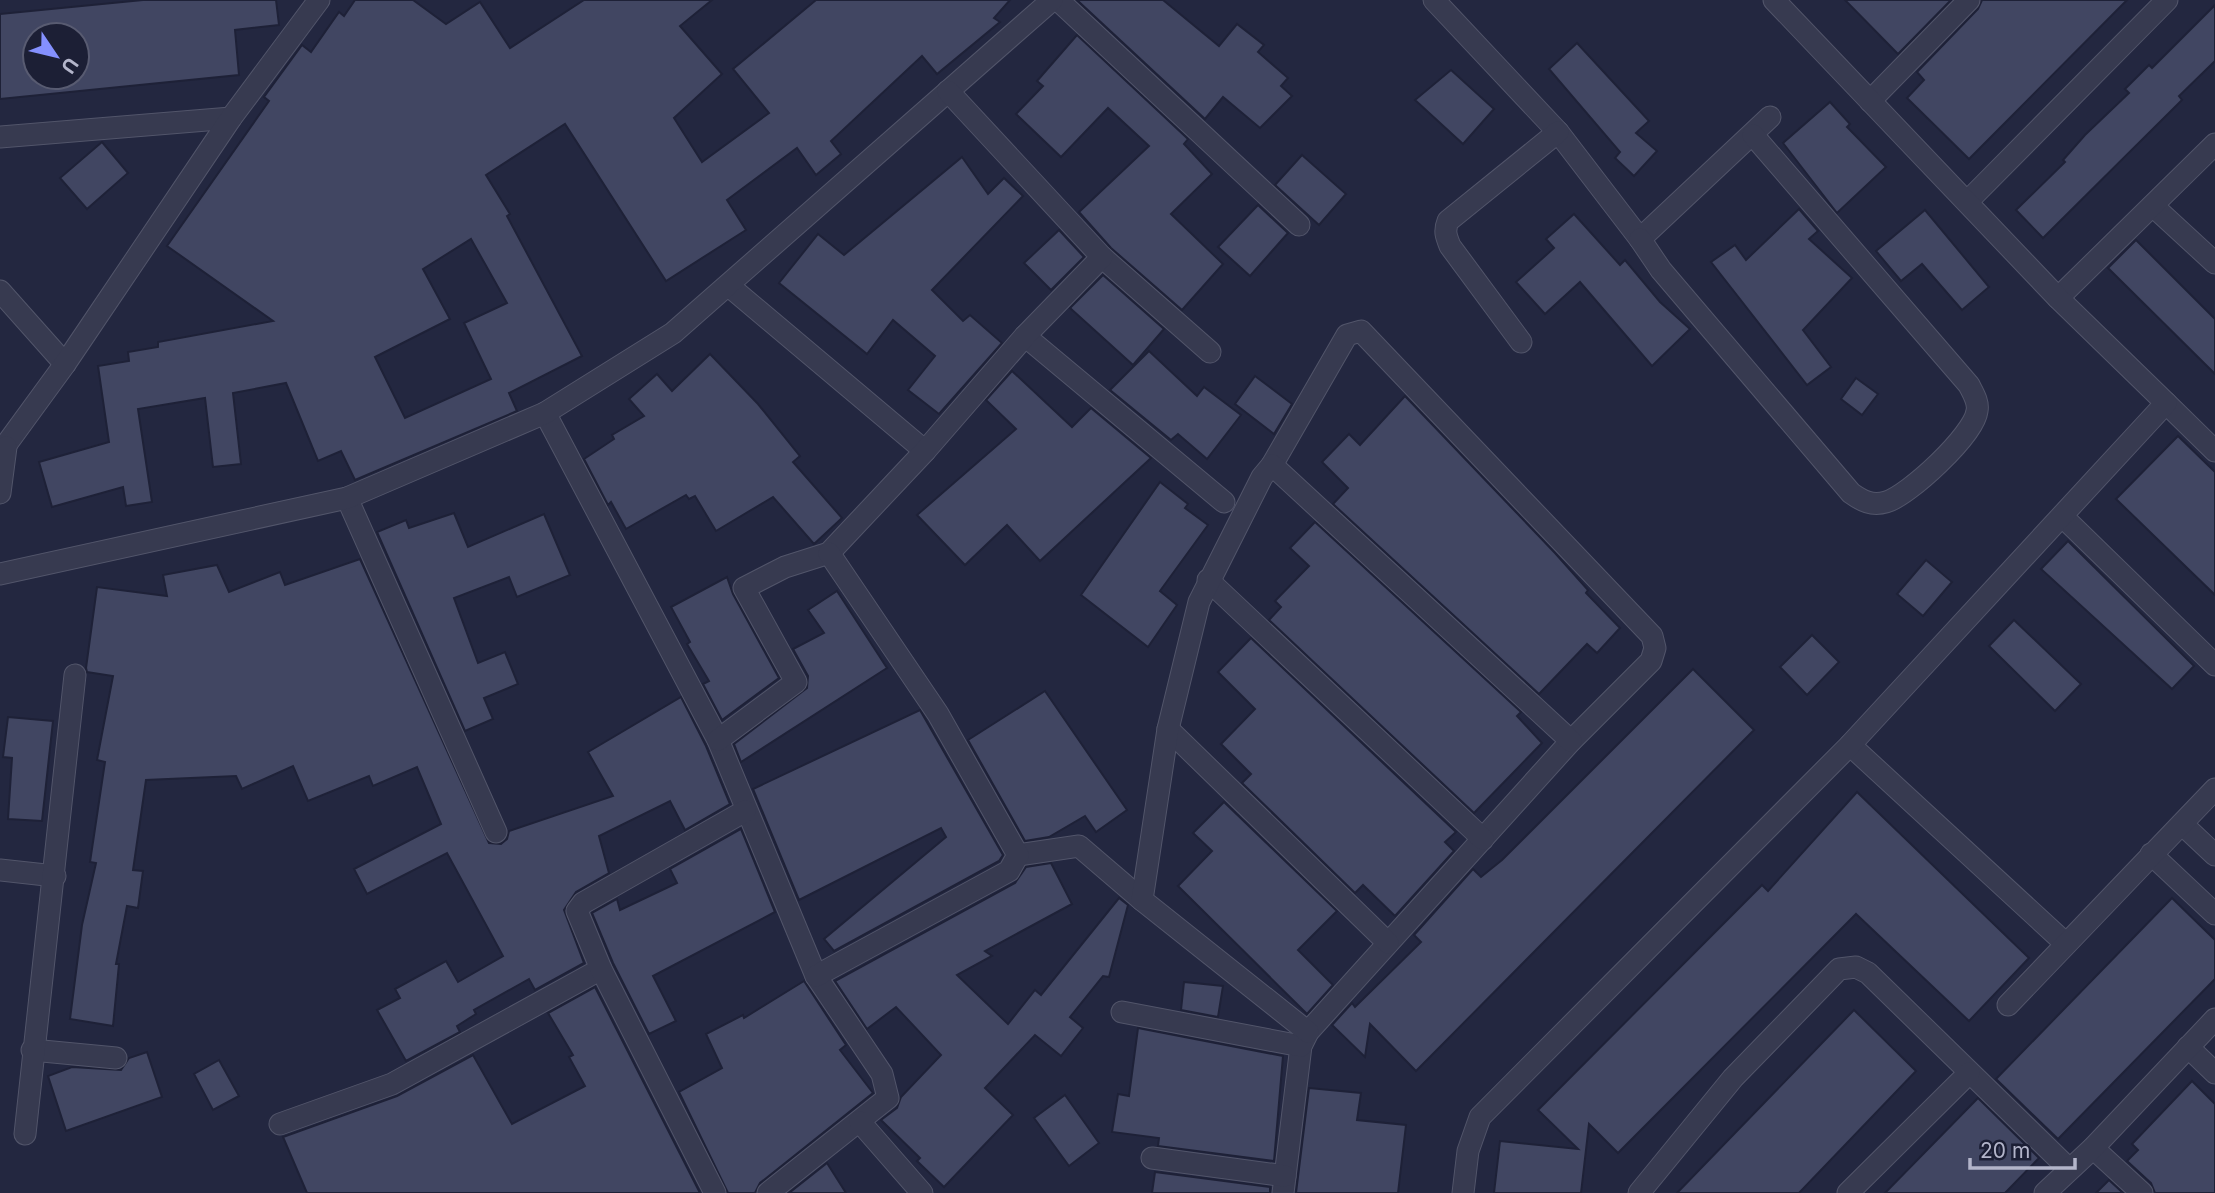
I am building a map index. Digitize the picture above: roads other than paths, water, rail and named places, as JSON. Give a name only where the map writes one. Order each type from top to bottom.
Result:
[{"type":"street","points":[[0,493],[3,450],[65,364],[231,118],[319,0]]},
{"type":"street","points":[[0,574],[347,498],[545,413],[673,333],[1052,0]]},
{"type":"street","points":[[1058,0],[1298,225]]},
{"type":"street","points":[[1434,0],[1558,132],[1661,270],[1850,493],[1864,503],[1883,503],[1903,496],[1970,429],[1978,410],[1975,398],[1969,385],[1753,135]]},
{"type":"street","points":[[1870,101],[1969,0]]},
{"type":"street","points":[[1968,201],[2167,0]]},
{"type":"street","points":[[1776,1],[2057,298],[2215,451]]},
{"type":"street","points":[[948,91],[1102,257],[1210,352]]},
{"type":"street","points":[[1640,239],[1770,117]]},
{"type":"street","points":[[0,136],[231,118]]},
{"type":"street","points":[[1521,341],[1450,246],[1445,234],[1446,227],[1448,221],[1558,132]]},
{"type":"street","points":[[2057,298],[2215,144]]},
{"type":"street","points":[[2153,206],[2215,263]]},
{"type":"street","points":[[718,740],[796,682],[744,588],[785,567],[829,553],[925,452],[1025,336],[1102,257]]},
{"type":"street","points":[[729,286],[925,452]]},
{"type":"street","points":[[0,291],[65,364]]},
{"type":"street","points":[[1142,900],[1168,729],[1199,602],[1262,477],[1272,465],[1347,335],[1361,331],[1651,636],[1655,648],[1651,661],[1571,741],[1304,1039],[1284,1185],[1152,1158]]},
{"type":"street","points":[[1025,336],[1224,502]]},
{"type":"street","points":[[1463,1193],[1468,1151],[1480,1116],[1850,745],[2166,403]]},
{"type":"street","points":[[545,413],[718,740],[745,811],[816,976],[882,1074],[888,1098],[768,1193]]},
{"type":"street","points":[[1272,465],[1571,741]]},
{"type":"street","points":[[347,498],[496,832]]},
{"type":"street","points":[[2063,517],[2215,665]]},
{"type":"street","points":[[829,553],[938,715],[1018,855]]},
{"type":"street","points":[[1208,580],[1483,839]]},
{"type":"street","points":[[25,1134],[32,1050],[55,876],[75,675]]},
{"type":"street","points":[[1168,729],[1388,943]]},
{"type":"street","points":[[1850,745],[2065,943]]},
{"type":"street","points":[[2008,1005],[2215,789]]},
{"type":"street","points":[[715,1193],[601,969],[578,911],[580,905],[745,811]]},
{"type":"street","points":[[2182,824],[2215,855]]},
{"type":"street","points":[[1018,855],[1079,846],[1304,1039]]},
{"type":"street","points":[[2151,854],[2215,914]]},
{"type":"street","points":[[816,976],[1009,872],[1018,855]]},
{"type":"street","points":[[0,870],[55,876]]},
{"type":"street","points":[[1639,1193],[1733,1078],[1839,969],[1856,967],[1868,973],[2069,1169]]},
{"type":"street","points":[[280,1124],[392,1084],[601,969]]},
{"type":"street","points":[[1122,1012],[1304,1039]]},
{"type":"street","points":[[2045,1193],[2093,1148],[2215,1019]]},
{"type":"street","points":[[2188,1047],[2215,1073]]},
{"type":"street","points":[[32,1050],[116,1058]]},
{"type":"street","points":[[1848,1193],[1969,1073]]},
{"type":"street","points":[[860,1122],[922,1193]]},
{"type":"street","points":[[2093,1148],[2142,1193]]}]
